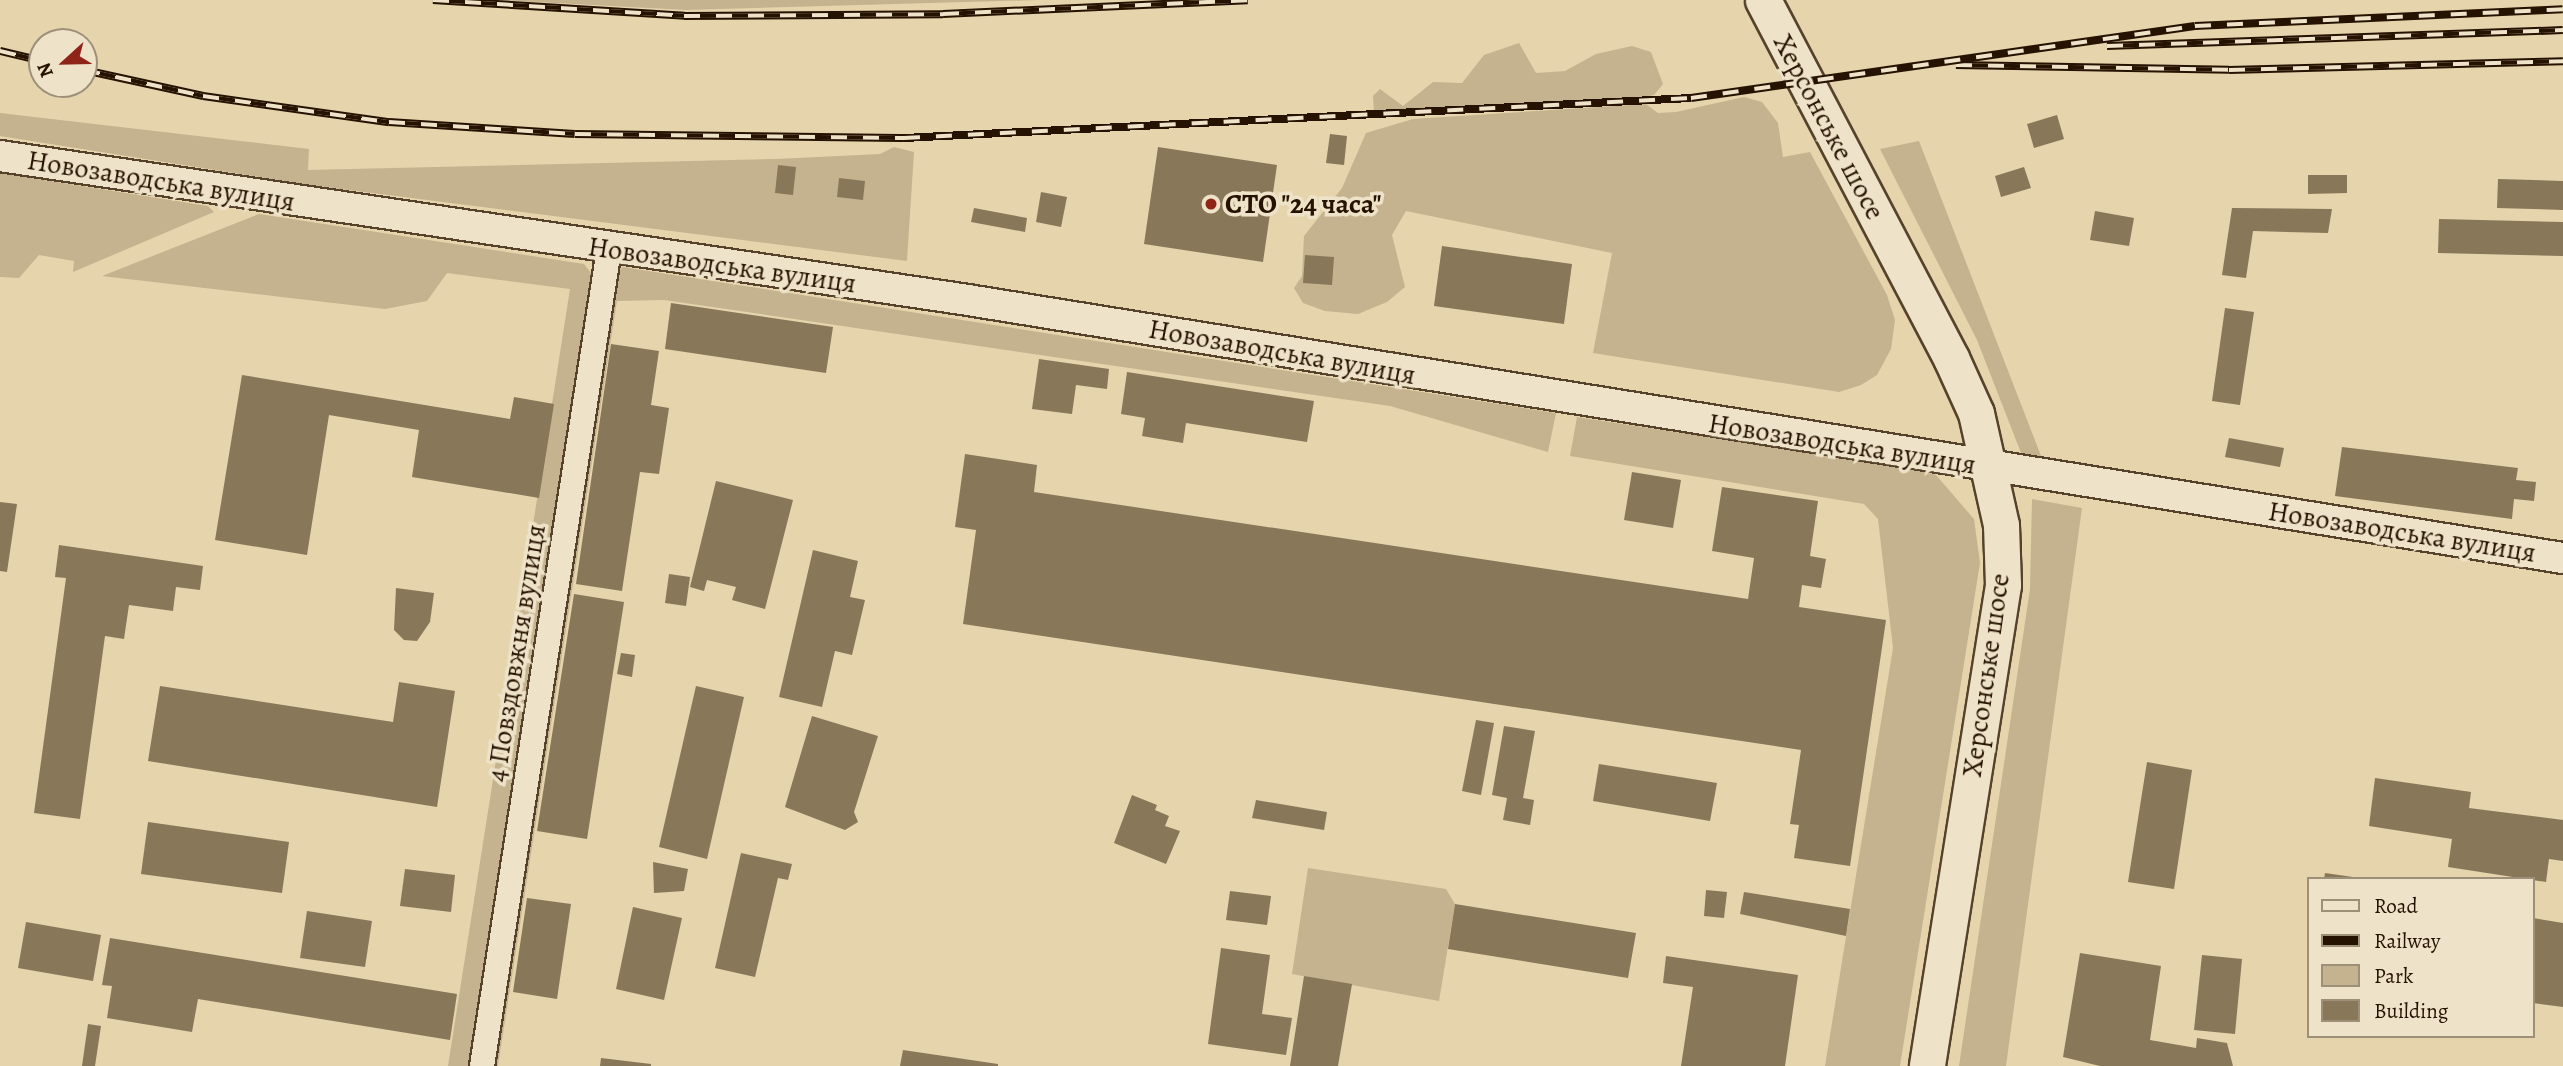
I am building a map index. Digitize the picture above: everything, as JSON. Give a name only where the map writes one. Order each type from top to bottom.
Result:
[{"type":"main road","name":"Херсонське шосе","points":[[1763,0],[1951,358],[1990,467],[2003,585],[1927,1066]]},
{"type":"street","name":"Новозаводська вулиця","points":[[0,156],[608,249],[968,300],[2563,558]]},
{"type":"street","name":"4 Повздовжня вулиця","points":[[482,1066],[608,249]]},
{"type":"green space","points":[[497,0],[1038,0],[686,10]]},
{"type":"green space","points":[[1519,43],[1536,73],[1565,71],[1596,54],[1632,46],[1651,52],[1663,84],[1654,95],[1638,98],[1374,112],[1373,96],[1380,89],[1403,106],[1433,82],[1462,83],[1484,55]]},
{"type":"green space","points":[[1744,97],[1762,102],[1778,123],[1783,157],[1810,152],[1887,295],[1895,320],[1891,349],[1877,375],[1861,385],[1839,392],[1593,353],[1612,253],[1406,211],[1392,235],[1405,287],[1387,302],[1358,314],[1325,311],[1303,303],[1294,288],[1302,276],[1304,236],[1342,188],[1366,133],[1413,119],[1646,104],[1658,113],[1676,112]]},
{"type":"green space","points":[[0,113],[309,149],[308,170],[776,159],[880,154],[894,147],[914,152],[907,261],[309,185],[0,136]]},
{"type":"green space","points":[[1919,141],[2043,461],[2023,458],[1977,340],[1880,149]]},
{"type":"green space","points":[[0,173],[208,206],[214,212],[73,272],[74,261],[39,255],[19,278],[0,277]]},
{"type":"green space","points":[[259,214],[584,264],[598,282],[473,1066],[448,1066],[570,289],[447,273],[427,301],[385,309],[102,276]]},
{"type":"green space","points":[[623,267],[1556,413],[1548,452],[1390,406],[664,300],[617,301],[498,1066],[490,1066],[617,271]]},
{"type":"green space","points":[[1577,417],[1907,467],[1936,475],[1974,519],[1980,563],[1900,1066],[1825,1066],[1893,648],[1878,519],[1864,504],[1570,456]]},
{"type":"green space","points":[[2032,499],[2082,508],[2006,1066],[1959,1066],[2030,589]]},
{"type":"green space","points":[[1308,868],[1446,889],[1455,904],[1439,1001],[1292,974]]},
{"type":"building","points":[[2057,115],[2064,139],[2034,148],[2027,124]]},
{"type":"building","points":[[1330,134],[1347,136],[1344,165],[1326,163]]},
{"type":"building","name":"СТО \"24 часа\"","points":[[1158,147],[1277,165],[1263,262],[1144,244]]},
{"type":"building","points":[[778,165],[796,167],[793,195],[775,193]]},
{"type":"building","points":[[2024,167],[2031,188],[2001,197],[1995,176]]},
{"type":"building","points":[[2308,175],[2347,175],[2347,193],[2308,194]]},
{"type":"building","points":[[839,178],[865,181],[863,200],[837,197]]},
{"type":"building","points":[[2498,179],[2563,181],[2563,210],[2497,208]]},
{"type":"building","points":[[1041,192],[1067,197],[1061,227],[1036,222]]},
{"type":"building","points":[[974,208],[1027,218],[1025,232],[971,222]]},
{"type":"building","points":[[2232,208],[2332,209],[2328,233],[2253,231],[2246,278],[2222,275]]},
{"type":"building","points":[[2095,211],[2134,218],[2129,246],[2090,240]]},
{"type":"building","points":[[2439,219],[2563,222],[2563,256],[2438,253]]},
{"type":"building","points":[[1442,246],[1572,264],[1564,324],[1434,306]]},
{"type":"building","points":[[1305,255],[1334,257],[1332,285],[1303,283]]},
{"type":"building","points":[[671,303],[833,327],[826,373],[665,349]]},
{"type":"building","points":[[2225,308],[2254,312],[2240,405],[2212,401]]},
{"type":"building","points":[[611,344],[659,351],[651,405],[669,408],[659,474],[640,472],[622,591],[576,584]]},
{"type":"building","points":[[1039,359],[1109,369],[1107,389],[1076,385],[1072,414],[1032,409]]},
{"type":"building","points":[[1127,372],[1314,401],[1307,442],[1186,423],[1183,443],[1142,436],[1145,418],[1121,414]]},
{"type":"building","points":[[242,375],[510,419],[514,397],[554,404],[539,498],[412,477],[419,430],[329,415],[307,555],[215,540]]},
{"type":"building","points":[[2229,438],[2284,448],[2280,467],[2225,457]]},
{"type":"building","points":[[2342,447],[2518,468],[2516,480],[2536,482],[2534,501],[2514,499],[2512,519],[2335,496]]},
{"type":"building","points":[[965,454],[1037,465],[1034,492],[1748,599],[1754,558],[1712,551],[1722,487],[1818,501],[1810,556],[1826,559],[1821,588],[1802,585],[1799,607],[1886,620],[1850,866],[1794,858],[1799,825],[1790,824],[1801,750],[963,624],[976,530],[955,527]]},
{"type":"building","points":[[1632,472],[1681,480],[1673,528],[1624,520]]},
{"type":"building","points":[[716,481],[793,500],[765,609],[732,600],[736,587],[707,580],[704,591],[690,587]]},
{"type":"building","points":[[0,502],[17,504],[7,572],[0,571]]},
{"type":"building","points":[[59,545],[203,566],[200,590],[176,587],[173,611],[129,605],[124,639],[105,636],[80,819],[34,813],[66,578],[55,577]]},
{"type":"building","points":[[813,550],[858,561],[850,597],[865,600],[852,655],[835,651],[822,707],[779,697]]},
{"type":"building","points":[[669,574],[690,577],[686,606],[665,603]]},
{"type":"building","points":[[396,588],[434,593],[430,622],[417,641],[404,640],[394,630]]},
{"type":"building","points":[[574,594],[624,602],[587,839],[537,831]]},
{"type":"building","points":[[621,653],[635,655],[632,677],[617,674]]},
{"type":"building","points":[[399,682],[455,691],[437,807],[148,761],[160,686],[393,722]]},
{"type":"building","points":[[696,686],[744,697],[707,859],[659,847]]},
{"type":"building","points":[[812,716],[878,736],[854,812],[858,822],[845,830],[785,807]]},
{"type":"building","points":[[1476,720],[1494,723],[1481,795],[1462,791]]},
{"type":"building","points":[[1504,726],[1535,731],[1523,798],[1534,800],[1530,825],[1503,820],[1507,798],[1492,795]]},
{"type":"building","points":[[2147,762],[2192,770],[2174,889],[2128,882]]},
{"type":"building","points":[[1599,764],[1717,783],[1710,821],[1593,801]]},
{"type":"building","points":[[2375,778],[2471,792],[2469,808],[2563,820],[2563,861],[2549,859],[2546,882],[2535,880],[2535,877],[2513,877],[2448,867],[2452,839],[2369,826]]},
{"type":"building","points":[[1132,795],[1157,805],[1155,810],[1169,816],[1165,826],[1180,831],[1166,864],[1114,843]]},
{"type":"building","points":[[1256,800],[1327,812],[1324,830],[1252,818]]},
{"type":"building","points":[[148,822],[289,842],[282,893],[141,874]]},
{"type":"building","points":[[741,853],[792,864],[788,880],[778,878],[755,977],[715,968]]},
{"type":"building","points":[[653,862],[688,869],[684,891],[654,893]]},
{"type":"building","points":[[405,869],[455,875],[451,912],[400,906]]},
{"type":"building","points":[[2325,873],[2353,877],[2324,877]]},
{"type":"building","points":[[1706,890],[1727,892],[1724,918],[1704,916]]},
{"type":"building","points":[[1230,891],[1271,896],[1267,925],[1226,920]]},
{"type":"building","points":[[1744,892],[1850,909],[1846,936],[1740,914]]},
{"type":"building","points":[[527,898],[571,904],[557,999],[513,992]]},
{"type":"building","points":[[1455,904],[1636,933],[1628,978],[1448,949]]},
{"type":"building","points":[[633,907],[682,918],[664,1000],[616,989]]},
{"type":"building","points":[[307,911],[372,921],[365,967],[300,958]]},
{"type":"building","points":[[2535,918],[2563,923],[2563,1007],[2535,1003]]},
{"type":"building","points":[[26,922],[101,935],[93,981],[18,968]]},
{"type":"building","points":[[110,938],[457,994],[450,1040],[198,999],[192,1032],[107,1018],[112,986],[102,985]]},
{"type":"building","points":[[1221,948],[1270,955],[1262,1014],[1292,1018],[1286,1055],[1208,1044]]},
{"type":"building","points":[[2080,953],[2161,966],[2150,1040],[2196,1048],[2197,1038],[2227,1043],[2233,1066],[2100,1066],[2063,1057]]},
{"type":"building","points":[[2202,955],[2242,959],[2235,1034],[2194,1030]]},
{"type":"building","points":[[1666,956],[1798,975],[1785,1066],[1681,1066],[1693,987],[1663,983]]},
{"type":"building","points":[[1304,976],[1352,984],[1338,1066],[1290,1066]]},
{"type":"building","points":[[88,1024],[101,1026],[95,1066],[82,1066]]},
{"type":"building","points":[[903,1050],[998,1064],[998,1066],[900,1066]]},
{"type":"building","points":[[601,1058],[651,1064],[651,1066],[600,1066]]},
{"type":"railway","points":[[433,0],[684,16],[943,14],[1248,0]]},
{"type":"railway","points":[[98,73],[203,96],[389,122],[575,134],[904,138],[1691,98],[2195,26],[2563,9]]},
{"type":"railway","points":[[2107,46],[2563,30]]},
{"type":"railway","points":[[0,51],[28,58]]},
{"type":"railway","points":[[1956,65],[2229,70],[2563,61]]},
{"type":"place","name":"СТО \"24 часа\"","points":[[1211,204]]}]
